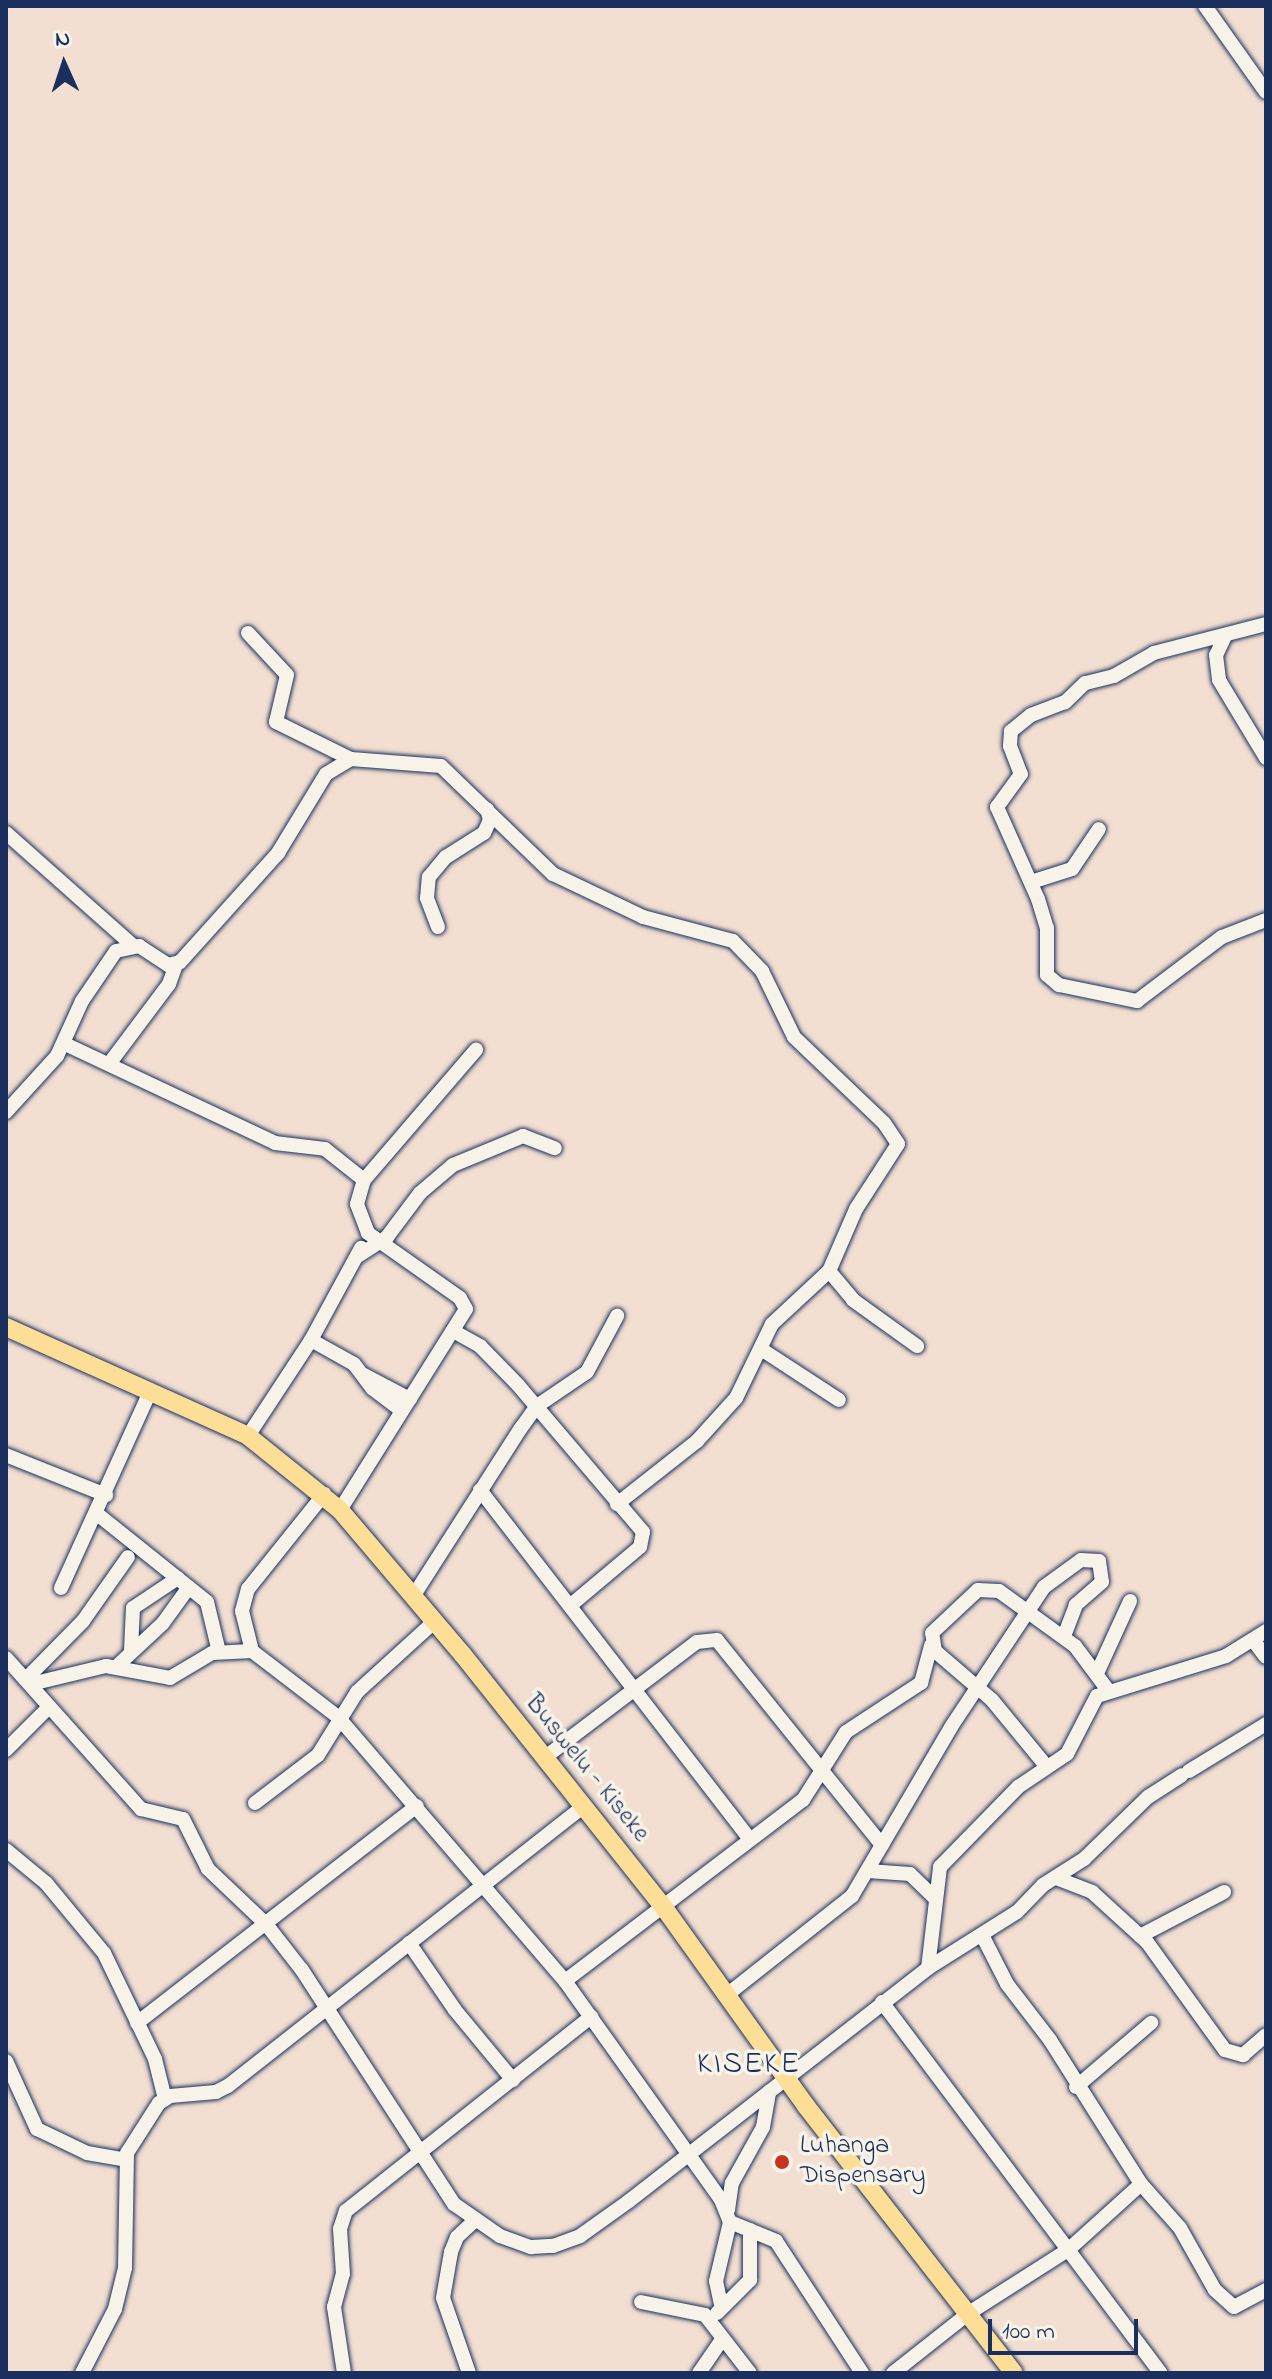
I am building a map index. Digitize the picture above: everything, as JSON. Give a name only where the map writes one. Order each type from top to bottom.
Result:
[{"type":"main road","name":"Buswelu - Kiseke","points":[[6,1327],[248,1436],[324,1494],[340,1510],[414,1595],[665,1909],[786,2079],[1014,2373]]},
{"type":"street","points":[[1205,6],[1266,92]]},
{"type":"street","points":[[1266,624],[1164,650],[1114,676],[1085,683],[1065,702],[1031,715],[1011,731],[1010,746],[1021,774],[999,801],[997,814],[1031,882],[1047,928],[1050,981],[1127,1000],[1140,999],[1222,937],[1266,920]]},
{"type":"street","points":[[248,633],[287,675],[276,722],[351,759],[441,766],[538,863],[572,884],[643,917],[733,941],[762,971],[781,1015],[814,1060],[894,1134],[895,1153],[856,1209],[829,1271],[772,1324],[749,1378],[718,1420],[617,1504]]},
{"type":"street","points":[[1225,636],[1216,655],[1219,680],[1266,758]]},
{"type":"street","points":[[109,1064],[169,984],[176,965],[278,853],[326,774],[351,759]]},
{"type":"street","points":[[438,927],[427,898],[429,877],[446,857],[484,833],[490,820],[487,809]]},
{"type":"street","points":[[1031,882],[1072,869],[1099,829]]},
{"type":"street","points":[[6,833],[132,945],[176,965]]},
{"type":"street","points":[[6,1112],[65,1044],[82,1001],[112,956],[132,945]]},
{"type":"street","points":[[65,1044],[275,1143],[325,1149],[364,1180]]},
{"type":"street","points":[[340,1510],[455,1332],[466,1309],[460,1298],[368,1233],[357,1204],[364,1180],[476,1050]]},
{"type":"street","points":[[358,1256],[381,1243],[420,1193],[453,1165],[523,1136],[555,1148]]},
{"type":"street","points":[[248,1436],[311,1340],[368,1233]]},
{"type":"street","points":[[829,1271],[853,1300],[917,1346]]},
{"type":"street","points":[[414,1595],[537,1406],[587,1372],[617,1316]]},
{"type":"street","points":[[455,1332],[480,1346],[537,1406],[643,1532],[640,1547],[571,1605]]},
{"type":"street","points":[[311,1340],[406,1405]]},
{"type":"street","points":[[761,1349],[839,1400]]},
{"type":"street","points":[[61,1588],[106,1495],[151,1390]]},
{"type":"street","points":[[6,1455],[106,1495]]},
{"type":"street","points":[[480,1490],[750,1839]]},
{"type":"street","points":[[324,1494],[248,1589],[242,1611],[252,1651],[338,1717],[485,1884],[565,1981],[729,2216],[781,2246],[862,2373]]},
{"type":"street","points":[[96,1513],[184,1582],[212,1609],[219,1652]]},
{"type":"street","points":[[29,1681],[83,1621],[128,1557]]},
{"type":"street","points":[[728,1994],[842,1907],[868,1871],[977,1687],[1030,1609],[1060,1572],[1081,1560],[1099,1561],[1102,1582],[1076,1605],[1064,1636]]},
{"type":"street","points":[[131,1650],[133,1608],[184,1582]]},
{"type":"street","points":[[116,1667],[163,1623],[184,1582]]},
{"type":"street","points":[[565,1981],[665,1909],[803,1800],[846,1732],[921,1683],[932,1633],[978,1590],[999,1591],[1030,1609],[1064,1636],[1098,1671],[1107,1689]]},
{"type":"street","points":[[1098,1671],[1130,1601]]},
{"type":"street","points":[[255,1803],[327,1746],[338,1717],[368,1681],[434,1622]]},
{"type":"street","points":[[928,1968],[934,1897],[940,1867],[956,1845],[1047,1767],[1067,1754],[1083,1714],[1107,1689],[1226,1656],[1266,1631]]},
{"type":"street","points":[[544,1758],[697,1642],[717,1640],[818,1772],[882,1845]]},
{"type":"street","points":[[1253,1640],[1266,1657]]},
{"type":"street","points":[[931,1645],[977,1687],[1047,1767]]},
{"type":"street","points":[[29,1681],[93,1667],[116,1667],[170,1678],[219,1652],[252,1651]]},
{"type":"street","points":[[6,1658],[141,1809],[183,1819],[208,1869],[266,1924],[326,2008],[440,2186],[474,2221],[531,2247],[553,2246],[580,2236],[688,2157],[882,2002],[928,1968],[983,1937],[1094,1851],[1148,1797],[1266,1724]]},
{"type":"street","points":[[6,1750],[49,1707]]},
{"type":"street","points":[[137,2023],[417,1806]]},
{"type":"street","points":[[165,2099],[216,2092],[228,2086],[583,1807]]},
{"type":"street","points":[[6,1850],[46,1883],[104,1953],[155,2059],[165,2099],[126,2160],[129,2225],[120,2288],[82,2373]]},
{"type":"street","points":[[868,1871],[910,1874],[934,1897]]},
{"type":"street","points":[[1056,1878],[1092,1892],[1140,1936],[1225,2050],[1243,2055],[1266,2035]]},
{"type":"street","points":[[1140,1936],[1224,1892]]},
{"type":"street","points":[[983,1937],[1007,1984],[1050,2040],[1076,2087],[1141,2184],[1180,2228],[1225,2303],[1246,2304],[1266,2290]]},
{"type":"street","points":[[409,1943],[455,2010],[513,2080]]},
{"type":"street","points":[[882,2002],[1161,2373]]},
{"type":"street","points":[[344,2373],[334,2307],[343,2274],[342,2218],[357,2199],[422,2154],[591,2017]]},
{"type":"street","points":[[1076,2087],[1151,2023]]},
{"type":"street","points":[[6,2061],[37,2129],[87,2153],[126,2160]]},
{"type":"street","points":[[721,2305],[716,2281],[732,2183],[763,2127],[769,2092]]},
{"type":"street","points":[[893,2373],[969,2313],[1068,2250],[1141,2184]]},
{"type":"street","points":[[469,2373],[443,2298],[451,2252],[457,2237],[474,2221]]},
{"type":"street","points":[[713,2321],[721,2305],[750,2280],[750,2230]]},
{"type":"street","points":[[641,2302],[713,2321],[750,2373]]},
{"type":"street","points":[[699,2373],[723,2338]]},
{"type":"place","name":"Luhanga Dispensary","points":[[782,2162]]},
{"type":"district","name":"KISEKE","points":[[749,2065]]}]
